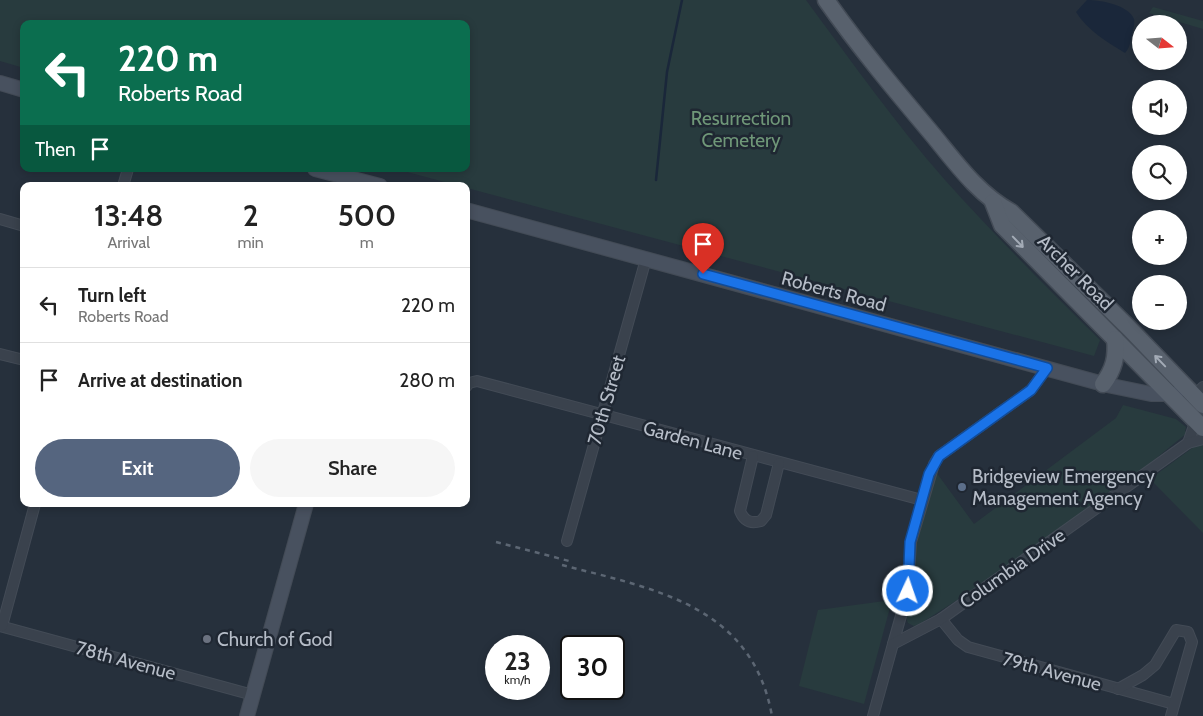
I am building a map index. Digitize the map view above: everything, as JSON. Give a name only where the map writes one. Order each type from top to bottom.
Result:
[{"type":"main road","name":"Archer Road","points":[[826,0],[895,90],[970,179],[993,202],[1011,212],[1129,328],[1200,407]]},
{"type":"main road","name":"Archer Road","points":[[993,202],[1002,225],[1115,339],[1171,393],[1200,407]]},
{"type":"main road","points":[[1103,384],[1114,366],[1117,355],[1115,339]]},
{"type":"street","points":[[0,83],[20,89]]},
{"type":"street","points":[[326,172],[365,182]]},
{"type":"street","name":"Roberts Road","points":[[470,211],[1103,384],[1151,394],[1171,393],[1200,407]]},
{"type":"street","points":[[0,219],[20,225]]},
{"type":"street","name":"70th Street","points":[[567,541],[646,258]]},
{"type":"street","points":[[0,354],[20,359]]},
{"type":"street","points":[[873,716],[908,591],[909,553],[929,474],[939,456],[1031,390],[1047,368]]},
{"type":"street","name":"Garden Lane","points":[[470,383],[477,381],[922,500]]},
{"type":"street","points":[[1188,443],[1200,407]]},
{"type":"street","name":"Columbia Drive","points":[[893,644],[941,619],[1188,443],[1203,439]]},
{"type":"street","points":[[753,456],[740,511],[743,518],[748,521],[762,521],[766,515],[779,463]]},
{"type":"street","points":[[1,626],[34,507]]},
{"type":"street","points":[[247,716],[305,507]]},
{"type":"street","name":"79th Avenue","points":[[941,619],[958,640],[968,647],[1174,704]]},
{"type":"street","name":"78th Avenue","points":[[1,626],[253,695]]},
{"type":"street","points":[[1118,689],[1143,675],[1154,665],[1173,632],[1181,629],[1188,632],[1192,642],[1171,716]]},
{"type":"green space","name":"Resurrection Cemetery","points":[[0,0],[806,0],[891,114],[945,180],[1002,241],[1100,340],[1094,356],[470,189],[470,182],[445,182],[407,172],[470,172],[470,20],[20,20],[20,67],[0,61]]},
{"type":"green space","points":[[1153,7],[1182,15],[1156,15],[1149,13]]},
{"type":"green space","points":[[1188,17],[1203,21],[1203,29],[1188,25]]},
{"type":"green space","points":[[1123,405],[1176,419],[1186,427],[1185,431],[1187,433],[1138,473],[976,588],[918,625],[914,626],[908,623],[906,618],[916,580],[916,546],[936,472],[974,524],[1116,418]]},
{"type":"green space","points":[[1203,443],[1203,533],[1150,479],[1195,446]]},
{"type":"green space","points":[[892,600],[864,704],[799,686],[818,610]]},
{"type":"water","points":[[1087,0],[1114,4],[1131,14],[1132,35],[1129,47],[1125,53],[1098,35],[1076,12]]},
{"type":"waterway","points":[[656,180],[667,72],[682,0]]},
{"type":"railway","points":[[496,542],[573,562]]},
{"type":"railway","points":[[562,565],[631,583],[664,594],[694,608],[721,626],[744,649],[761,679],[772,716]]},
{"type":"place","name":"Bridgeview Emergency Management Agency","points":[[962,487]]},
{"type":"place","name":"Church of God","points":[[207,639]]},
{"type":"route","points":[[703,274],[1047,368],[1031,390],[939,456],[934,464],[929,474],[910,542],[908,591]]}]
